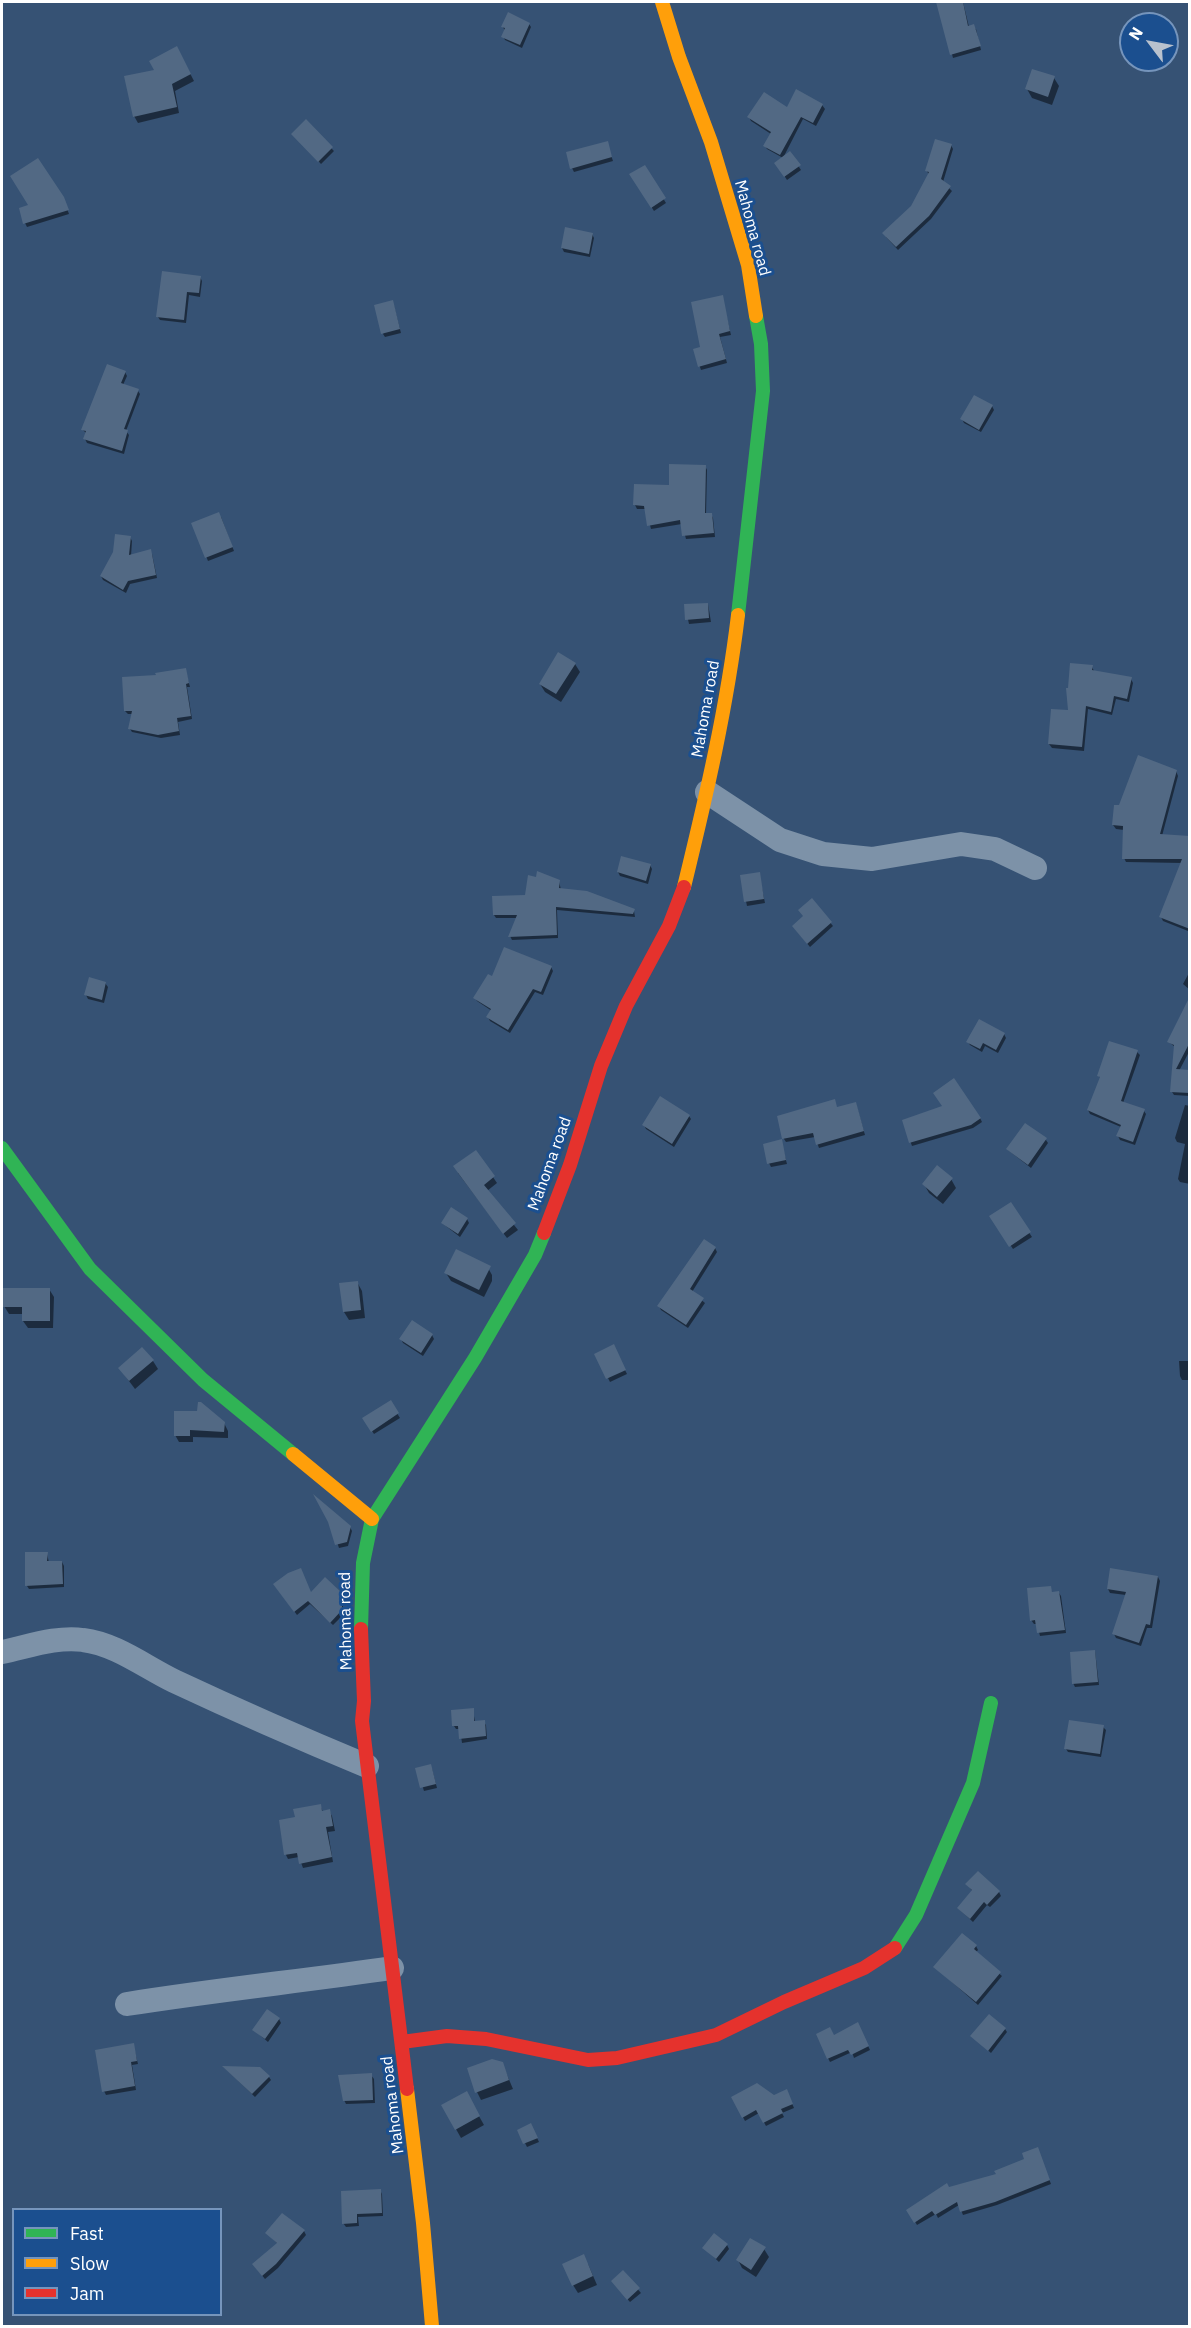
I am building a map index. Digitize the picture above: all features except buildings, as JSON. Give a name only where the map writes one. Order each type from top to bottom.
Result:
[{"type":"street","name":"Mahoma road","points":[[432,2326],[423,2223],[362,1721],[364,1701],[361,1564],[372,1518],[475,1359],[535,1255],[570,1165],[605,1056],[626,1006],[669,926],[682,895],[707,792],[732,664],[763,391],[761,344],[748,265],[711,142],[679,57],[663,2]]},
{"type":"street","points":[[707,792],[780,840],[824,854],[872,859],[961,844],[995,849],[1035,868]]},
{"type":"street","points":[[2,1148],[90,1269],[203,1380],[372,1518]]},
{"type":"street","points":[[2,1652],[55,1641],[82,1639],[108,1646],[167,1678],[237,1711],[367,1766]]},
{"type":"street","points":[[402,2042],[447,2036],[486,2039],[588,2060],[617,2058],[716,2035],[784,2002],[864,1968],[895,1949],[916,1914],[973,1783],[990,1703]]},
{"type":"street","points":[[126,2004],[198,1992],[290,1983],[392,1968]]},
{"type":"traffic: fast","points":[[738,615],[763,391],[761,344],[756,316]]},
{"type":"traffic: fast","points":[[2,1148],[90,1269],[203,1380],[293,1454]]},
{"type":"traffic: fast","points":[[361,1629],[363,1563],[372,1519],[475,1358],[535,1255],[544,1233]]},
{"type":"traffic: fast","points":[[895,1948],[916,1915],[973,1783],[991,1703]]},
{"type":"traffic: slow","points":[[662,2],[679,57],[711,142],[748,265],[756,316]]},
{"type":"traffic: slow","points":[[684,887],[722,718],[738,615]]},
{"type":"traffic: slow","points":[[293,1454],[372,1519]]},
{"type":"traffic: slow","points":[[407,2089],[423,2223],[432,2326]]},
{"type":"traffic: jam","points":[[544,1233],[570,1165],[601,1066],[626,1006],[669,926],[684,887]]},
{"type":"traffic: jam","points":[[361,1629],[364,1701],[362,1721],[407,2089]]},
{"type":"traffic: jam","points":[[402,2042],[447,2036],[486,2039],[588,2060],[617,2058],[716,2035],[784,2002],[864,1968],[895,1948]]}]
